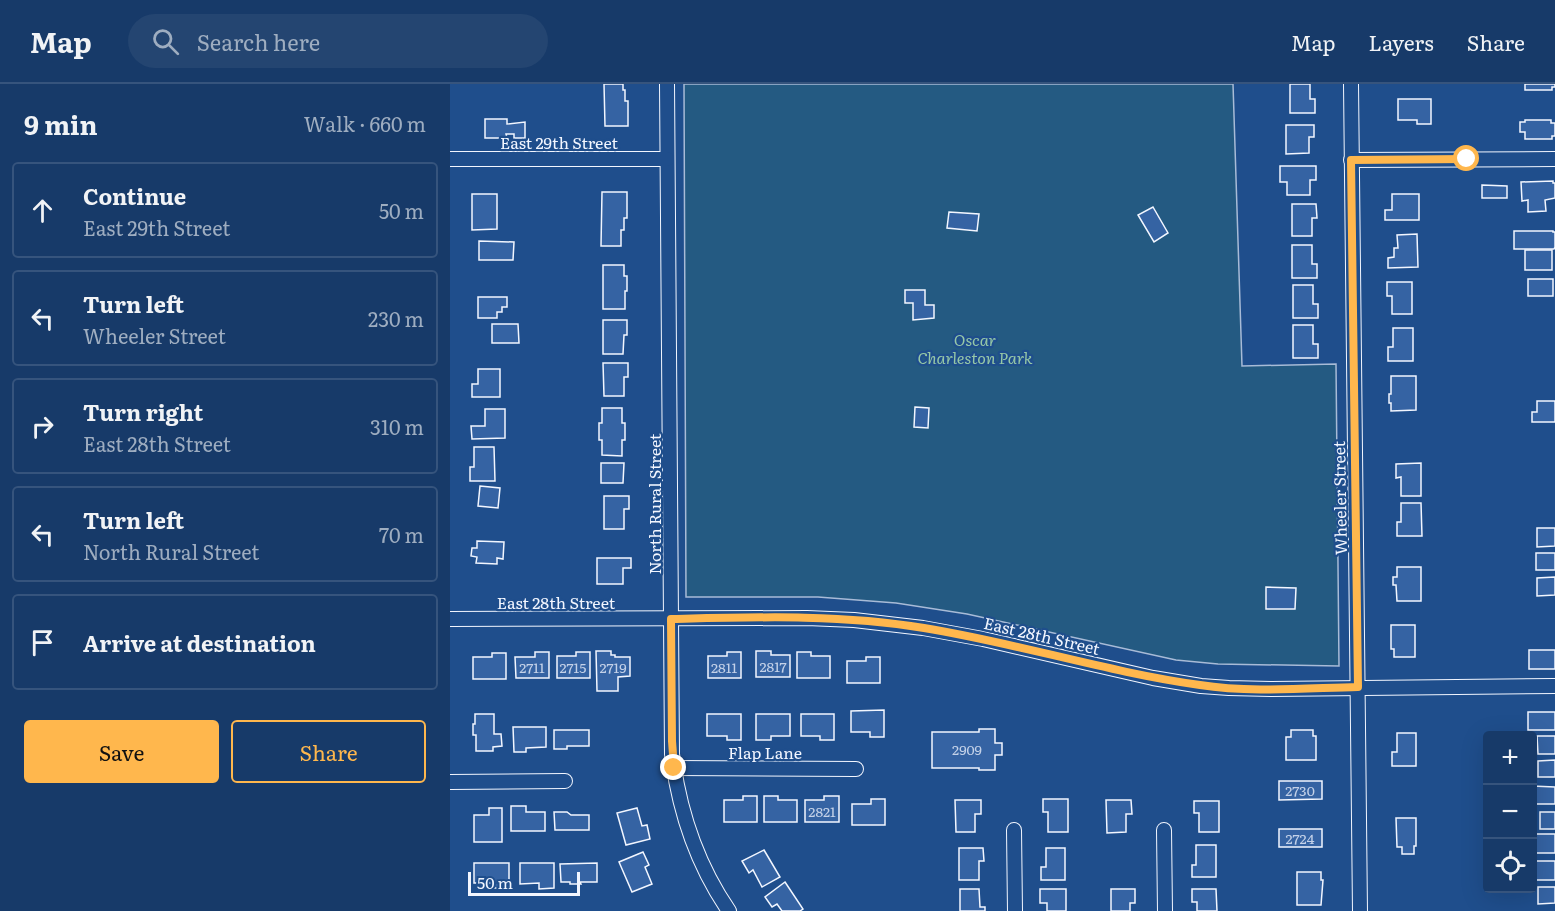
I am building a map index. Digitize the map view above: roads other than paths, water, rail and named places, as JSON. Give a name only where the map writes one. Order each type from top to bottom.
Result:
[{"type":"street","name":"North Rural Street","points":[[667,84],[674,768],[680,803],[692,843],[706,874],[729,911]]},
{"type":"street","name":"Wheeler Street","points":[[1351,84],[1360,911]]},
{"type":"street","name":"East 29th Street","points":[[450,159],[667,159]]},
{"type":"street","points":[[1351,160],[1555,159]]},
{"type":"street","name":"East 28th Street","points":[[450,619],[807,618],[854,620],[923,628],[983,639],[1153,678],[1201,686],[1240,688],[1555,686]]},
{"type":"street","name":"Flap Lane","points":[[674,768],[856,769]]},
{"type":"street","points":[[450,782],[565,781]]},
{"type":"street","points":[[1014,830],[1015,911]]},
{"type":"street","points":[[1164,830],[1165,911]]},
{"type":"park label","name":"Oscar Charleston Park","points":[[975,348]]}]
